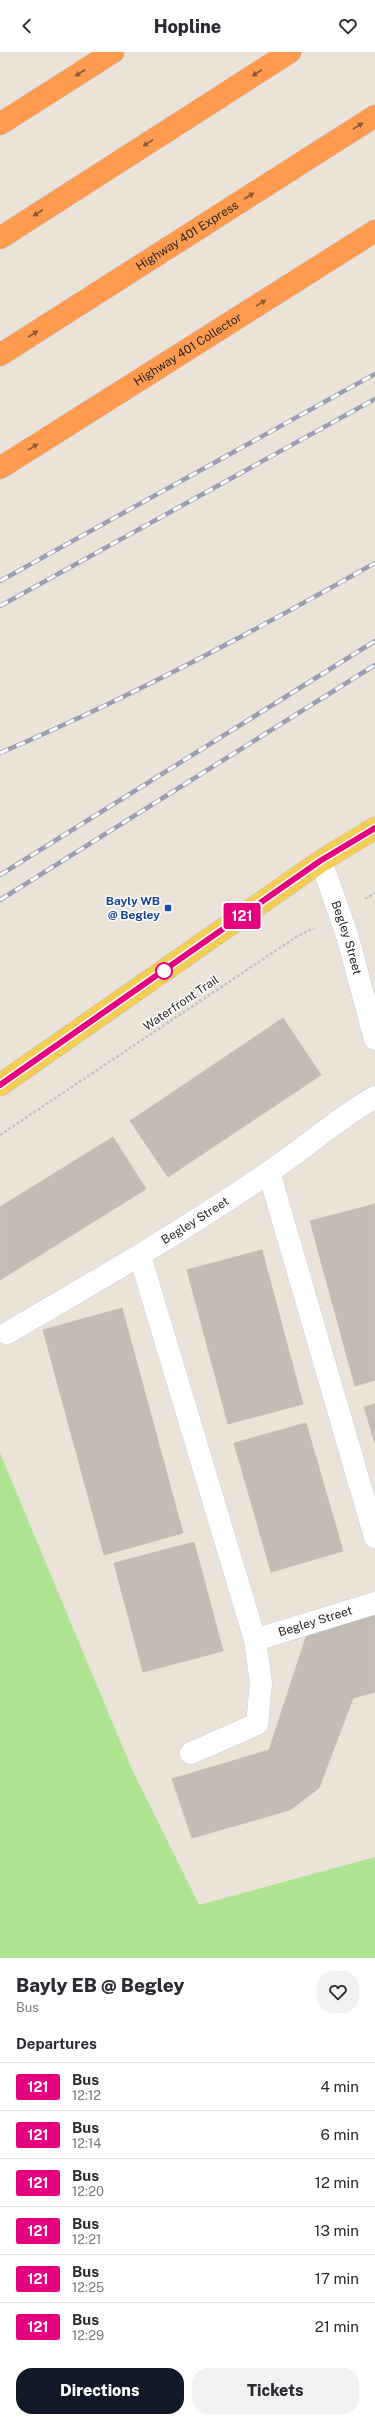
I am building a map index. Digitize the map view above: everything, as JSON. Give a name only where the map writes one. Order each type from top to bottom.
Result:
[{"type":"highway","points":[[0,124],[113,52]]},
{"type":"highway","points":[[0,238],[290,52]]},
{"type":"highway","name":"Highway 401 Express","points":[[0,355],[375,116]]},
{"type":"highway","name":"Highway 401 Collector","points":[[0,468],[375,231]]},
{"type":"main road","points":[[0,1085],[320,861],[375,828]]},
{"type":"street","name":"Begley Street","points":[[320,861],[340,914],[375,1039]]},
{"type":"street","name":"Begley Street","points":[[7,1333],[140,1256],[269,1172],[355,1108],[375,1097]]},
{"type":"street","points":[[269,1172],[375,1537]]},
{"type":"street","points":[[140,1256],[255,1640],[261,1683],[257,1724],[191,1753]]},
{"type":"street","name":"Begley Street","points":[[255,1640],[375,1603]]},
{"type":"path","name":"Waterfront Trail","points":[[0,1135],[296,937],[340,914],[375,893]]},
{"type":"green space","points":[[0,1453],[131,1767],[199,1905],[375,1857],[375,1958],[0,1958]]},
{"type":"building","points":[[283,1018],[321,1075],[168,1177],[130,1121]]},
{"type":"building","points":[[113,1137],[146,1189],[0,1280],[0,1207]]},
{"type":"building","points":[[375,1204],[375,1380],[355,1386],[310,1221]]},
{"type":"building","points":[[262,1250],[303,1404],[228,1424],[187,1270]]},
{"type":"building","points":[[122,1308],[183,1533],[104,1555],[43,1330]]},
{"type":"building","points":[[375,1404],[375,1443],[364,1407]]},
{"type":"building","points":[[306,1423],[343,1551],[271,1572],[234,1443]]},
{"type":"building","points":[[194,1542],[223,1651],[143,1672],[114,1563]]},
{"type":"building","points":[[375,1614],[375,1692],[353,1698],[319,1788],[290,1810],[192,1838],[172,1779],[269,1750],[307,1634]]},
{"type":"railway","points":[[0,581],[375,374]]},
{"type":"railway","points":[[0,606],[375,399]]},
{"type":"railway","points":[[0,753],[143,687],[237,639],[375,563]]},
{"type":"railway","points":[[0,875],[375,641]]},
{"type":"railway","points":[[0,900],[375,665]]},
{"type":"bus line","name":"121","points":[[0,1085],[320,861],[375,828]]},
{"type":"place","name":"Bayly WB @ Begley","points":[[168,908]]}]
